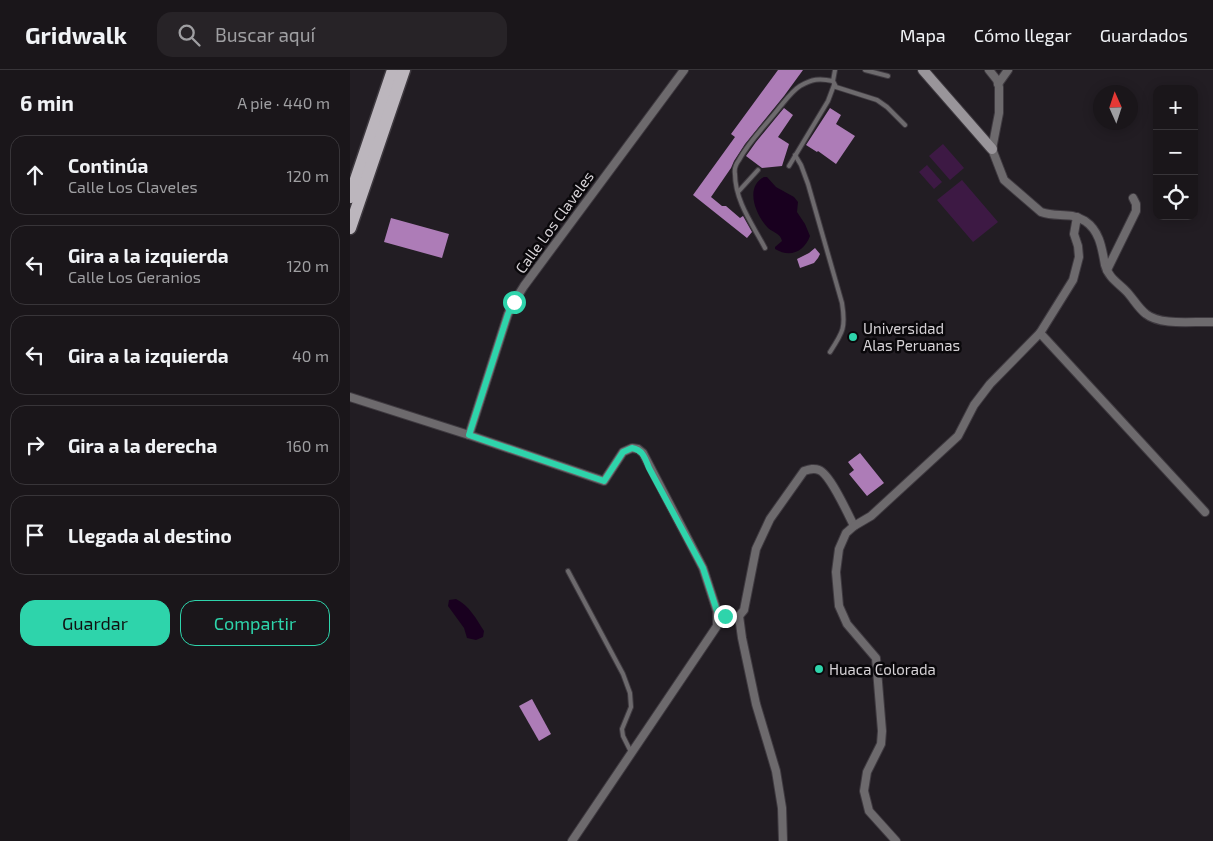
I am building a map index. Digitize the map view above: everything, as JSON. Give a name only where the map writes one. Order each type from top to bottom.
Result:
[{"type":"main road","points":[[350,197],[393,70]]},
{"type":"main road","points":[[350,228],[404,70]]},
{"type":"street","name":"Calle Los Claveles","points":[[469,435],[508,314],[514,302],[684,70]]},
{"type":"street","points":[[923,70],[992,149],[1004,180],[1037,209],[1047,214],[1068,214],[1088,224],[1101,242],[1109,275],[1128,293],[1144,313],[1160,321],[1213,322]]},
{"type":"street","points":[[989,70],[998,84],[999,113],[992,149]]},
{"type":"street","points":[[998,84],[1008,70]]},
{"type":"street","points":[[1107,270],[1136,211],[1136,204],[1132,198]]},
{"type":"street","points":[[896,841],[869,811],[864,791],[867,772],[881,744],[882,731],[876,658],[847,624],[839,606],[836,572],[839,549],[846,533],[871,516],[958,436],[974,405],[990,384],[1040,333],[1073,280],[1079,257],[1074,234],[1077,217]]},
{"type":"street","points":[[1040,333],[1204,512]]},
{"type":"street","points":[[350,397],[604,481],[623,452],[632,448],[638,449],[643,453],[649,468],[703,568],[717,611],[717,626],[572,841]]},
{"type":"street","points":[[717,611],[725,616],[732,617],[739,616],[744,610],[756,549],[770,519],[804,471],[812,468],[821,470],[833,485],[854,526]]},
{"type":"street","points":[[739,616],[756,704],[776,771],[782,808],[783,841]]},
{"type":"lane","points":[[789,166],[828,101],[834,82],[834,70]]},
{"type":"lane","points":[[865,70],[888,76]]},
{"type":"lane","points":[[765,248],[742,206],[734,173],[735,166],[797,87],[809,81],[822,78],[834,82],[836,87],[882,103],[905,125]]},
{"type":"lane","points":[[795,155],[808,184],[842,303],[844,326],[842,334],[830,352]]},
{"type":"lane","points":[[738,192],[758,170]]},
{"type":"lane","points":[[568,571],[623,674],[630,693],[631,707],[622,729],[623,736],[632,752]]},
{"type":"shaded area","points":[[943,144],[964,168],[950,180],[929,156]]},
{"type":"shaded area","points":[[927,165],[942,182],[934,189],[919,172]]},
{"type":"shaded area","points":[[764,177],[767,177],[776,187],[794,197],[798,202],[797,212],[810,236],[804,246],[796,252],[786,253],[775,249],[782,241],[781,238],[768,228],[756,209],[753,194],[754,188]]},
{"type":"shaded area","points":[[962,180],[998,222],[973,242],[937,200]]},
{"type":"shaded area","points":[[456,599],[469,609],[484,631],[483,637],[476,640],[467,638],[464,628],[448,606],[449,600]]},
{"type":"building","points":[[778,70],[803,70],[745,144],[711,197],[722,206],[726,206],[740,218],[743,216],[752,232],[747,238],[693,195],[735,137],[731,134]]},
{"type":"building","points":[[784,108],[793,115],[778,137],[789,144],[782,166],[762,168],[746,156]]},
{"type":"building","points":[[830,108],[841,115],[836,124],[855,136],[836,164],[806,145]]},
{"type":"building","points":[[391,218],[449,234],[442,258],[384,242]]},
{"type":"building","points":[[815,248],[820,254],[818,258],[814,263],[800,268],[797,259]]},
{"type":"building","points":[[860,453],[884,483],[867,496],[849,474],[854,470],[848,462]]},
{"type":"building","points":[[532,699],[551,734],[539,741],[519,706]]},
{"type":"place","name":"Universidad Alas Peruanas","points":[[853,337]]},
{"type":"place","name":"Huaca Colorada","points":[[819,669]]},
{"type":"route","points":[[514,302],[508,314],[469,435],[604,481],[623,452],[632,448],[638,449],[643,453],[649,468],[703,568],[717,611],[725,616]]}]
